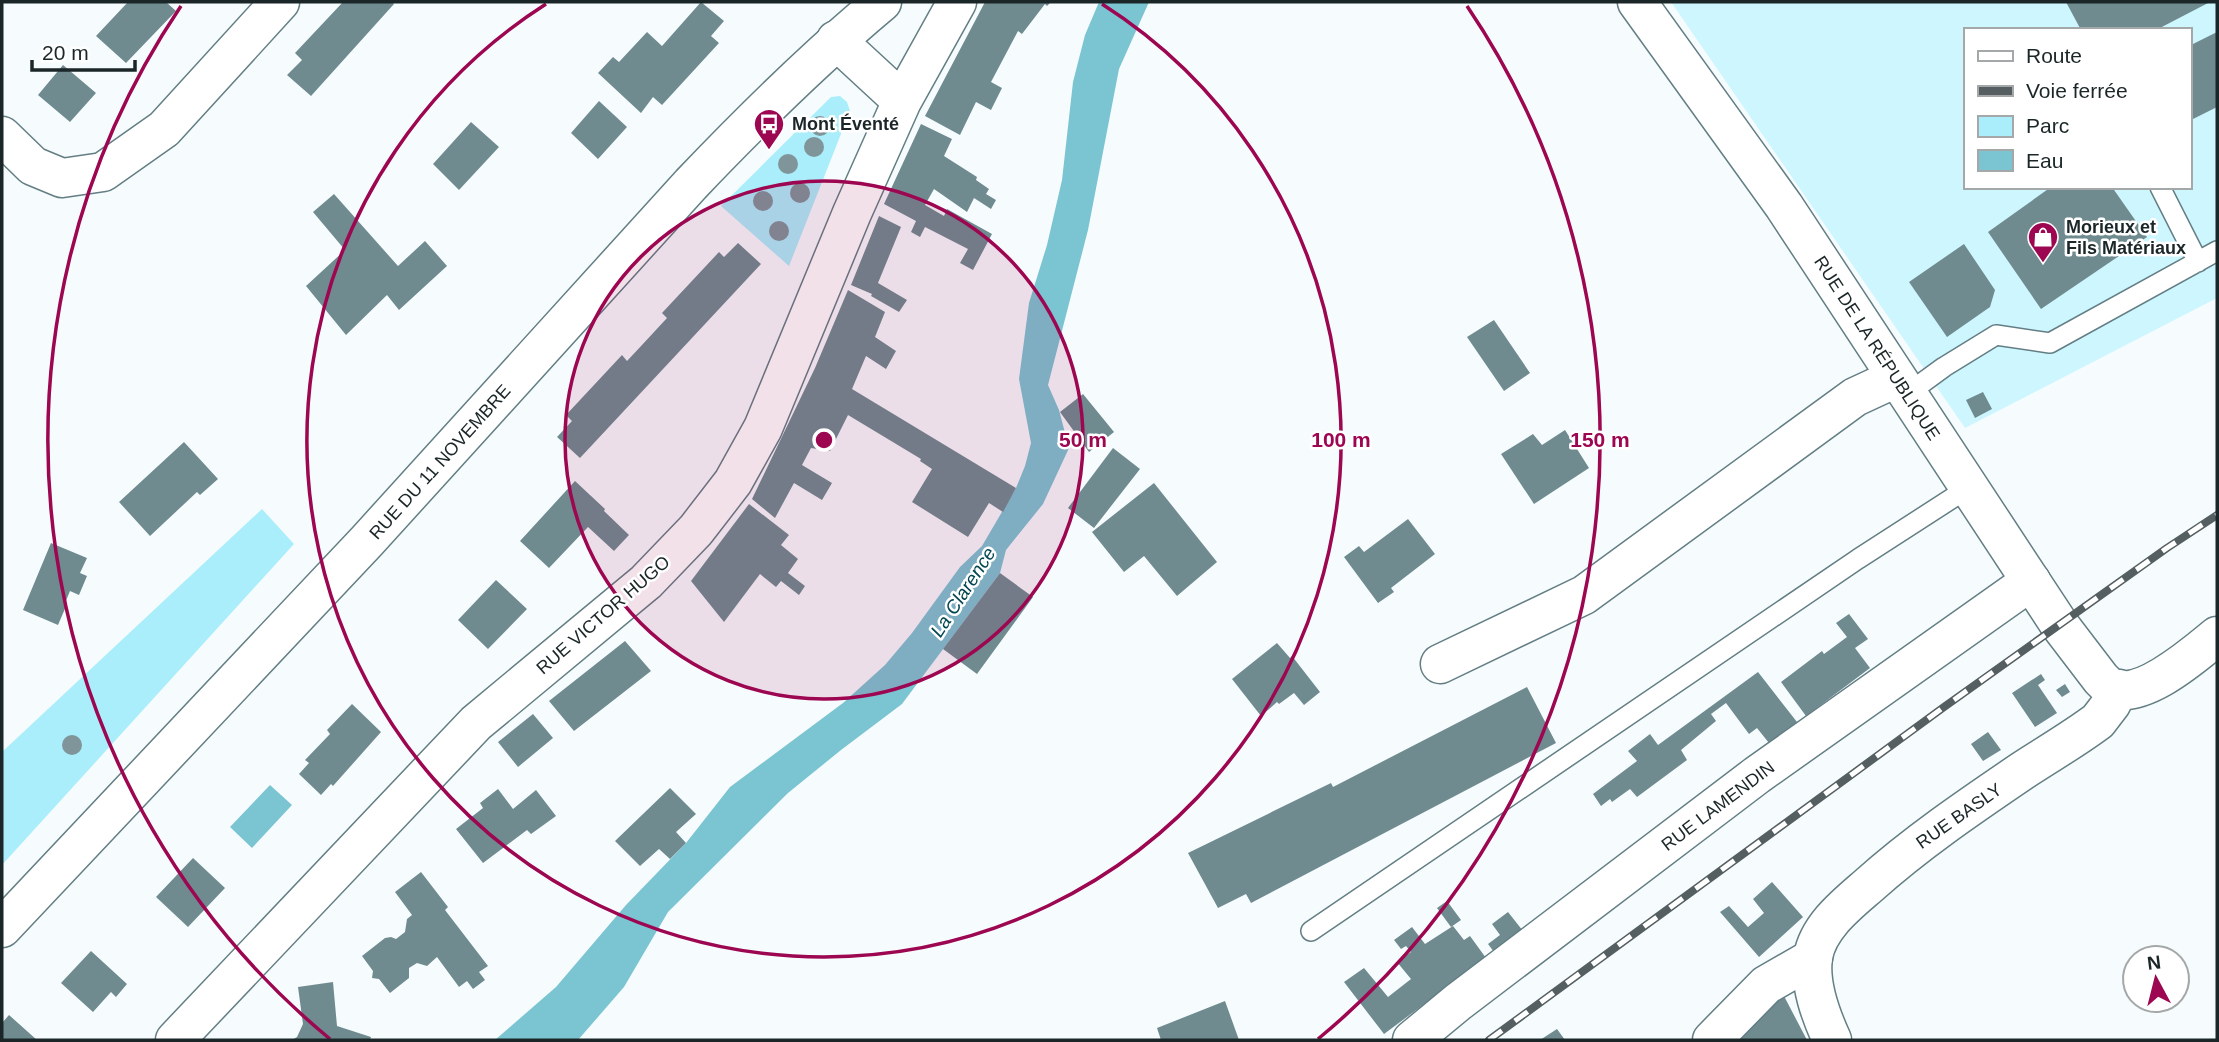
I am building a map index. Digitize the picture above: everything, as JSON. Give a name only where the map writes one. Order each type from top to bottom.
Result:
[{"type":"street","points":[[2,136],[33,166],[62,178],[103,172],[164,129],[280,2]]},
{"type":"street","name":"RUE DU 11 NOVEMBRE","points":[[2,928],[367,541],[691,184],[836,40],[882,2]]},
{"type":"street","name":"RUE VICTOR HUGO","points":[[175,1040],[476,723],[646,582],[696,530],[733,482],[764,428],[852,214],[902,101],[957,2]]},
{"type":"street","name":"RUE DE LA RÉPUBLIQUE","points":[[1637,2],[1784,206],[1968,488],[2087,663],[2109,687],[2119,689]]},
{"type":"street","points":[[836,40],[902,101]]},
{"type":"street","points":[[1440,664],[1584,595],[1855,397],[1902,386]]},
{"type":"street","name":"RUE LAMENDIN","points":[[1412,1040],[1458,1002],[1757,775],[2031,581]]},
{"type":"street","points":[[2119,689],[2135,689],[2151,682],[2193,656],[2217,636]]},
{"type":"street","name":"RUE BASLY","points":[[1813,958],[1823,933],[1839,912],[1882,873],[1928,836],[2098,721],[2119,689]]},
{"type":"street","points":[[1712,1040],[1766,985],[1813,958],[1816,995],[1832,1040]]},
{"type":"lane","points":[[2161,189],[2198,262]]},
{"type":"lane","points":[[1902,386],[1944,367],[1996,335],[2050,343],[2217,251]]},
{"type":"lane","points":[[1311,931],[1858,559],[1968,488]]},
{"type":"shaded area","points":[[1671,2],[2217,2],[2217,298],[1965,428]]},
{"type":"green space","points":[[840,96],[847,102],[850,111],[789,266],[721,206],[831,97]]},
{"type":"green space","points":[[262,509],[294,544],[2,865],[2,752]]},
{"type":"water","name":"La Clarence","points":[[1099,2],[1149,2],[1119,69],[1088,230],[1048,385],[1059,410],[1069,448],[1043,504],[1006,550],[1000,573],[902,704],[788,793],[668,912],[624,987],[578,1040],[495,1040],[556,987],[626,905],[686,843],[730,787],[843,703],[885,665],[960,567],[982,546],[1016,488],[1031,443],[1019,379],[1029,303],[1047,245],[1062,180],[1073,82],[1085,35]]},
{"type":"water","points":[[270,785],[292,805],[252,848],[230,827]]},
{"type":"building","points":[[128,2],[166,2],[176,11],[126,63],[96,36]]},
{"type":"building","points":[[343,2],[394,4],[311,96],[287,75],[302,60],[295,53]]},
{"type":"building","points":[[701,2],[724,21],[711,36],[719,43],[662,105],[653,97],[641,113],[598,73],[613,57],[619,62],[647,32],[662,46]]},
{"type":"building","points":[[985,2],[1051,2],[1047,6],[1045,4],[1022,34],[1018,31],[991,82],[1002,88],[991,110],[976,102],[960,135],[925,116]]},
{"type":"building","points":[[2066,2],[2210,2],[2160,28],[2080,28]]},
{"type":"building","points":[[2217,32],[2217,107],[2191,120],[2191,45]]},
{"type":"building","points":[[63,65],[96,93],[70,122],[38,95]]},
{"type":"building","points":[[599,101],[627,127],[598,159],[571,133]]},
{"type":"building","points":[[471,122],[499,147],[459,190],[433,164]]},
{"type":"building","points":[[921,124],[952,139],[944,156],[977,177],[976,180],[989,189],[986,194],[996,200],[991,209],[974,198],[967,212],[934,189],[925,205],[944,216],[947,209],[992,234],[973,270],[960,263],[968,249],[925,227],[920,237],[911,232],[916,221],[884,204]]},
{"type":"building","points":[[2048,189],[2113,189],[2147,237],[2041,309],[1988,232]]},
{"type":"building","points":[[334,194],[398,266],[425,241],[447,266],[399,310],[387,295],[346,335],[306,286],[345,250],[313,212]]},
{"type":"building","points":[[879,216],[901,227],[878,283],[907,300],[899,312],[871,296],[872,294],[851,285]]},
{"type":"building","points":[[738,243],[761,264],[580,458],[557,437],[572,421],[566,415],[622,355],[627,361],[667,318],[662,313],[719,252],[724,257]]},
{"type":"building","points":[[1964,244],[1995,290],[1990,307],[1947,337],[1909,282]]},
{"type":"building","points":[[848,290],[885,312],[875,337],[896,351],[886,369],[866,356],[852,389],[1016,488],[1003,512],[989,503],[968,537],[912,502],[932,469],[920,461],[921,459],[848,415],[830,451],[811,448],[802,465],[832,483],[822,500],[794,483],[775,518],[752,499],[815,368]]},
{"type":"building","points":[[1494,320],[1530,373],[1504,391],[1467,337]]},
{"type":"building","points":[[1983,392],[1992,409],[1975,418],[1966,400]]},
{"type":"building","points":[[1083,394],[1114,432],[1089,452],[1060,412]]},
{"type":"building","points":[[1565,430],[1589,468],[1534,504],[1501,454],[1533,434],[1542,445]]},
{"type":"building","points":[[184,442],[218,479],[200,495],[197,492],[150,536],[119,502]]},
{"type":"building","points":[[1113,448],[1140,469],[1094,528],[1068,508]]},
{"type":"building","points":[[575,481],[629,535],[614,551],[588,527],[549,568],[520,541]]},
{"type":"building","points":[[1154,483],[1217,562],[1177,596],[1144,556],[1124,572],[1092,532]]},
{"type":"building","points":[[749,504],[789,535],[781,545],[798,559],[788,573],[805,586],[799,595],[781,581],[776,587],[760,574],[724,622],[691,581]]},
{"type":"building","points":[[1408,519],[1435,554],[1391,588],[1394,592],[1378,603],[1344,557],[1359,546],[1364,552]]},
{"type":"building","points":[[51,543],[87,558],[80,573],[87,576],[79,595],[70,591],[58,625],[23,610]]},
{"type":"building","points":[[1000,573],[1033,597],[977,674],[943,649]]},
{"type":"building","points":[[496,580],[527,609],[488,649],[458,620]]},
{"type":"building","points":[[1849,614],[1868,639],[1855,648],[1870,668],[1806,716],[1781,682],[1822,651],[1824,654],[1847,637],[1836,623]]},
{"type":"building","points":[[625,641],[651,671],[574,731],[549,701]]},
{"type":"building","points":[[1277,643],[1290,658],[1292,656],[1320,692],[1304,705],[1294,693],[1279,704],[1277,702],[1261,716],[1232,679]]},
{"type":"building","points":[[1758,672],[1797,722],[1769,743],[1757,728],[1749,734],[1726,703],[1711,714],[1716,721],[1681,750],[1687,760],[1637,797],[1630,789],[1612,802],[1610,799],[1601,806],[1593,794],[1637,761],[1628,751],[1650,734],[1658,745]]},
{"type":"building","points":[[2041,674],[2045,680],[2038,685],[2057,713],[2035,727],[2012,693]]},
{"type":"building","points":[[2065,684],[2070,692],[2062,697],[2056,690]]},
{"type":"building","points":[[1527,687],[1556,743],[1251,903],[1246,894],[1218,908],[1188,853],[1331,783],[1333,787]]},
{"type":"building","points":[[352,704],[381,732],[333,786],[331,784],[321,795],[299,774],[309,763],[305,760],[330,734],[327,730]]},
{"type":"building","points":[[533,714],[553,738],[518,767],[498,742]]},
{"type":"building","points":[[1988,732],[2001,750],[1983,761],[1971,744]]},
{"type":"building","points":[[670,788],[696,814],[676,832],[686,843],[670,859],[659,849],[640,866],[615,841]]},
{"type":"building","points":[[498,789],[513,809],[536,790],[556,816],[531,834],[527,830],[483,863],[456,829],[483,808],[480,803]]},
{"type":"building","points":[[193,858],[225,888],[188,927],[156,897]]},
{"type":"building","points":[[421,872],[448,907],[445,910],[488,966],[479,972],[485,980],[473,989],[467,981],[459,987],[437,957],[427,966],[417,963],[409,968],[409,978],[390,993],[379,979],[372,978],[373,971],[362,956],[385,938],[396,939],[405,932],[407,919],[412,915],[395,892]]},
{"type":"building","points":[[1772,882],[1803,917],[1759,957],[1720,912],[1729,906],[1748,927],[1764,913],[1753,899]]},
{"type":"building","points":[[1447,901],[1461,920],[1451,927],[1437,908]]},
{"type":"building","points":[[1508,912],[1523,931],[1494,952],[1488,944],[1500,935],[1492,924]]},
{"type":"building","points":[[1453,926],[1464,940],[1470,936],[1486,958],[1384,1034],[1344,982],[1364,968],[1388,997],[1411,979],[1397,962],[1411,952],[1406,946],[1401,949],[1394,940],[1412,927],[1425,944]]},
{"type":"building","points":[[91,951],[127,984],[116,997],[111,992],[93,1012],[61,983]]},
{"type":"building","points":[[333,982],[337,1026],[371,1037],[370,1040],[292,1040],[297,1037],[303,1024],[298,987]]},
{"type":"building","points":[[1778,996],[1785,998],[1807,1040],[1728,1040]]},
{"type":"building","points":[[1225,1001],[1239,1040],[1161,1040],[1157,1028]]},
{"type":"building","points":[[9,1015],[37,1040],[2,1040],[2,1023]]},
{"type":"building","points":[[1557,1029],[1565,1040],[1540,1040]]},
{"type":"railway","points":[[1489,1040],[1944,707],[2217,515]]},
{"type":"place","name":"Mont Éventé","points":[[769,151]]},
{"type":"place","name":"Morieux et Fils Matériaux","points":[[2043,264]]}]
